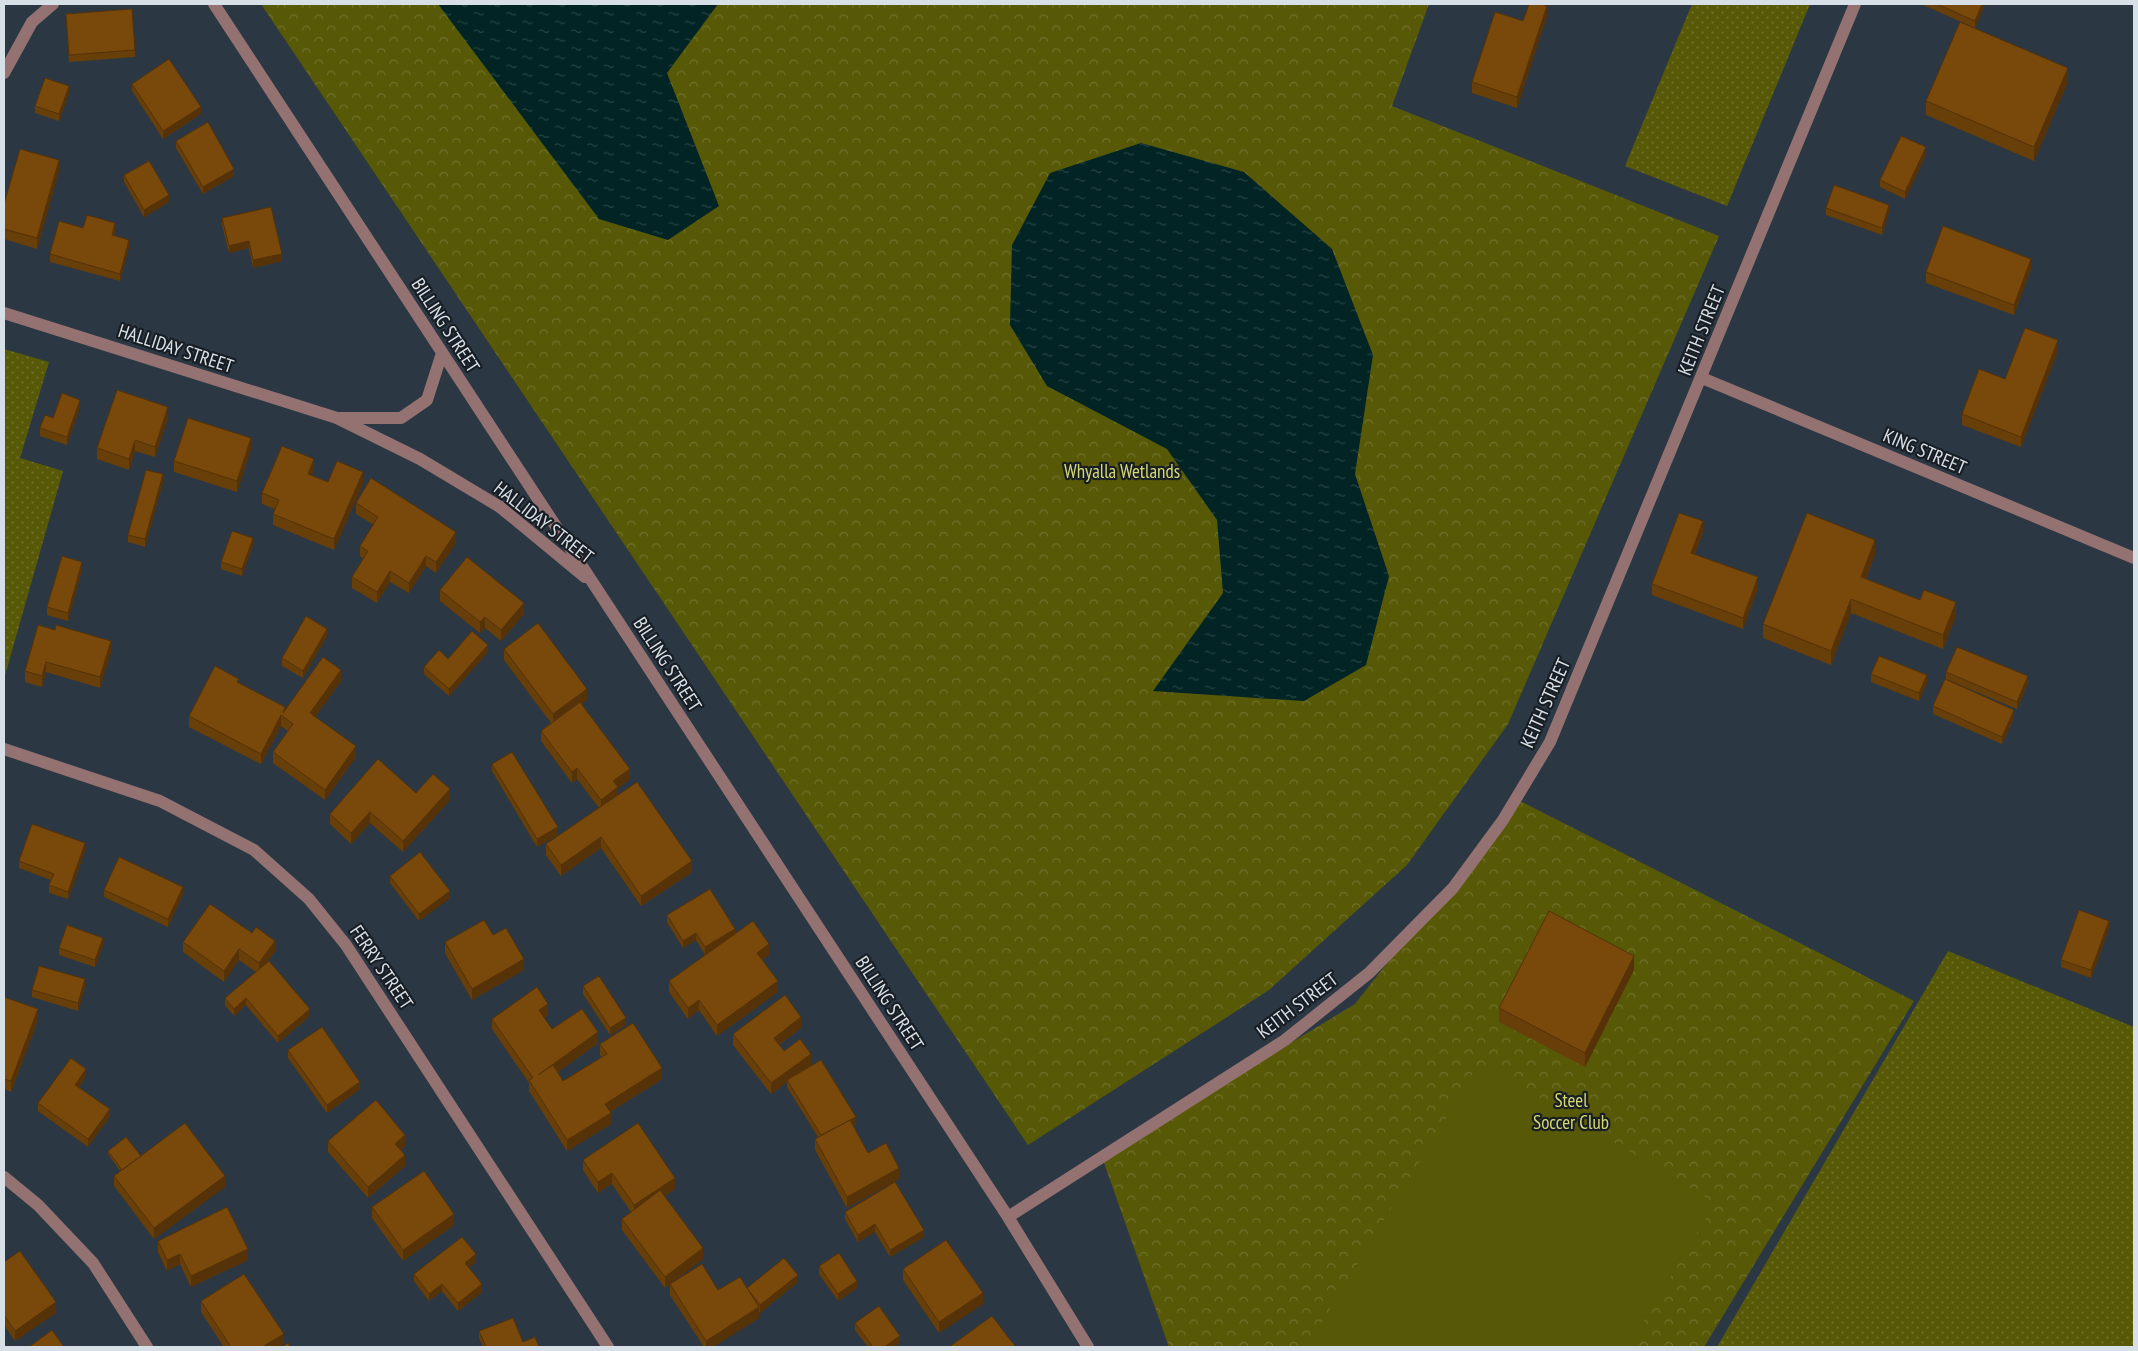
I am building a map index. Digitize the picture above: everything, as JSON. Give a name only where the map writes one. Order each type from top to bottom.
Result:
[{"type":"street","points":[[4,72],[32,22],[53,4]]},
{"type":"street","name":"BILLING STREET","points":[[214,4],[1008,1217],[1088,1347]]},
{"type":"street","name":"KEITH STREET","points":[[1008,1217],[1285,1040],[1369,974],[1453,888],[1503,820],[1550,742],[1855,4]]},
{"type":"street","name":"HALLIDAY STREET","points":[[4,313],[337,418],[420,459],[500,507],[594,585]]},
{"type":"street","name":"HALLIDAY STREET","points":[[337,418],[401,418],[427,400],[442,353]]},
{"type":"street","name":"KING STREET","points":[[1702,378],[2134,558]]},
{"type":"street","name":"FERRY STREET","points":[[4,749],[160,801],[254,850],[309,899],[346,945],[608,1347]]},
{"type":"street","points":[[4,1177],[38,1205],[93,1263],[147,1347]]},
{"type":"green space","name":"Whyalla Wetlands","points":[[261,4],[1429,4],[1392,106],[1719,236],[1508,724],[1407,865],[1269,990],[1028,1145]]},
{"type":"green space","points":[[1692,4],[1810,4],[1727,206],[1625,166]]},
{"type":"green space","points":[[4,349],[49,362],[20,458],[63,471],[4,679]]},
{"type":"green space","name":"Steel Soccer Club","points":[[1516,799],[1914,1001],[1704,1347],[1169,1347],[1102,1157],[1355,1004]]},
{"type":"green space","points":[[1948,951],[2134,1027],[2134,1347],[1717,1347]]},
{"type":"green space","points":[[1480,1062],[1715,1203],[1628,1347],[1307,1347]]},
{"type":"water","points":[[438,4],[718,4],[667,73],[719,206],[668,240],[599,219]]},
{"type":"water","points":[[1141,143],[1244,172],[1332,249],[1373,355],[1355,474],[1389,576],[1366,665],[1304,701],[1153,691],[1223,593],[1217,520],[1167,449],[1047,386],[1010,325],[1012,245],[1050,173]]},
{"type":"building","points":[[1529,4],[1547,6],[1517,97],[1472,82],[1495,12],[1523,21]]},
{"type":"building","points":[[1937,4],[1982,4],[1975,21]]},
{"type":"building","points":[[132,9],[135,50],[69,55],[66,14]]},
{"type":"building","points":[[1960,22],[2068,68],[2034,147],[1926,101]]},
{"type":"building","points":[[169,59],[201,107],[163,131],[132,84]]},
{"type":"building","points":[[45,78],[69,86],[59,114],[35,106]]},
{"type":"building","points":[[208,122],[234,169],[203,187],[176,141]]},
{"type":"building","points":[[1901,136],[1926,147],[1905,192],[1880,180]]},
{"type":"building","points":[[20,149],[59,160],[37,238],[4,229],[4,204]]},
{"type":"building","points":[[149,161],[169,195],[144,210],[124,175]]},
{"type":"building","points":[[1834,185],[1889,205],[1882,228],[1826,208]]},
{"type":"building","points":[[271,207],[282,254],[253,260],[249,241],[229,246],[222,218]]},
{"type":"building","points":[[87,215],[115,223],[112,235],[129,240],[120,274],[50,254],[59,221],[83,228]]},
{"type":"building","points":[[1943,226],[2031,259],[2014,305],[1926,272]]},
{"type":"building","points":[[2025,328],[2058,340],[2021,437],[1962,414],[1979,369],[2005,379]]},
{"type":"building","points":[[117,390],[168,407],[155,447],[135,440],[129,459],[97,448]]},
{"type":"building","points":[[62,393],[80,400],[67,437],[40,428],[45,415],[53,418]]},
{"type":"building","points":[[188,418],[251,438],[237,481],[174,461]]},
{"type":"building","points":[[282,446],[314,459],[308,474],[328,482],[337,461],[363,472],[334,539],[273,514],[279,500],[262,493]]},
{"type":"building","points":[[146,470],[163,474],[145,539],[128,535]]},
{"type":"building","points":[[371,478],[456,532],[436,562],[426,556],[409,583],[390,571],[377,592],[352,577],[368,551],[360,546],[378,517],[356,503]]},
{"type":"building","points":[[1679,513],[1703,521],[1691,553],[1758,577],[1743,618],[1652,584]]},
{"type":"building","points":[[1807,513],[1875,540],[1861,577],[1920,600],[1924,590],[1956,602],[1943,635],[1851,599],[1831,651],[1763,624]]},
{"type":"building","points":[[232,531],[253,538],[242,569],[221,562]]},
{"type":"building","points":[[62,556],[82,562],[68,613],[47,607]]},
{"type":"building","points":[[467,557],[524,603],[501,630],[485,617],[480,622],[440,590]]},
{"type":"building","points":[[306,616],[327,629],[303,671],[282,658]]},
{"type":"building","points":[[538,623],[587,689],[553,714],[504,649]]},
{"type":"building","points":[[38,625],[55,630],[56,625],[111,641],[100,677],[46,662],[42,676],[25,671]]},
{"type":"building","points":[[472,631],[488,645],[449,689],[424,667],[439,650],[448,659]]},
{"type":"building","points":[[1957,647],[2028,676],[2017,702],[1946,672]]},
{"type":"building","points":[[1879,656],[1927,675],[1919,693],[1871,674]]},
{"type":"building","points":[[323,657],[341,670],[310,713],[356,746],[325,790],[273,752],[293,724],[281,715],[261,754],[189,716],[215,666],[239,679],[237,682],[285,707],[283,713]]},
{"type":"building","points":[[1945,679],[2014,710],[2002,737],[1933,706]]},
{"type":"building","points":[[580,702],[630,769],[613,781],[618,787],[601,800],[577,768],[572,772],[541,731]]},
{"type":"building","points":[[512,752],[558,827],[537,839],[492,764]]},
{"type":"building","points":[[378,759],[416,793],[433,774],[450,789],[403,841],[370,812],[351,833],[330,814]]},
{"type":"building","points":[[637,782],[692,861],[641,896],[601,837],[561,865],[546,844]]},
{"type":"building","points":[[32,824],[85,843],[68,892],[49,885],[54,874],[19,861]]},
{"type":"building","points":[[420,852],[450,891],[419,914],[390,876]]},
{"type":"building","points":[[119,857],[183,887],[168,919],[104,890]]},
{"type":"building","points":[[710,889],[735,929],[705,947],[696,933],[683,941],[667,915]]},
{"type":"building","points":[[210,904],[252,933],[256,927],[275,941],[259,963],[239,949],[224,971],[183,942]]},
{"type":"building","points":[[2079,910],[2109,921],[2091,970],[2061,960]]},
{"type":"building","points":[[1549,911],[1634,956],[1585,1053],[1499,1008]]},
{"type":"building","points":[[484,920],[493,935],[506,928],[524,959],[472,989],[445,942]]},
{"type":"building","points":[[753,921],[769,944],[757,953],[778,981],[717,1025],[699,1000],[688,1008],[669,981]]},
{"type":"building","points":[[67,925],[103,938],[95,960],[59,948]]},
{"type":"building","points":[[269,961],[310,1009],[278,1036],[246,998],[234,1009],[225,998]]},
{"type":"building","points":[[39,966],[85,979],[78,1003],[32,990]]},
{"type":"building","points":[[599,976],[626,1018],[610,1028],[583,986]]},
{"type":"building","points":[[537,987],[548,1004],[539,1010],[552,1029],[582,1009],[598,1032],[538,1075],[553,1065],[563,1081],[607,1054],[600,1044],[633,1023],[662,1068],[605,1104],[611,1113],[567,1140],[529,1080],[533,1078],[492,1019]]},
{"type":"building","points":[[785,995],[801,1017],[774,1038],[784,1051],[800,1039],[811,1054],[771,1083],[733,1034]]},
{"type":"building","points":[[4,997],[38,1009],[11,1081],[4,1079]]},
{"type":"building","points":[[322,1027],[360,1082],[327,1105],[288,1050]]},
{"type":"building","points":[[71,1058],[86,1069],[75,1085],[110,1109],[88,1139],[38,1103]]},
{"type":"building","points":[[821,1060],[856,1117],[821,1135],[787,1080]]},
{"type":"building","points":[[376,1100],[405,1135],[395,1144],[405,1155],[368,1187],[328,1141]]},
{"type":"building","points":[[850,1120],[868,1153],[886,1143],[899,1168],[847,1197],[815,1139]]},
{"type":"building","points":[[185,1123],[225,1176],[154,1228],[114,1176]]},
{"type":"building","points":[[638,1123],[675,1178],[634,1205],[612,1173],[598,1182],[583,1160]]},
{"type":"building","points":[[126,1137],[141,1156],[122,1170],[108,1151]]},
{"type":"building","points":[[424,1171],[454,1214],[403,1250],[372,1207]]},
{"type":"building","points":[[895,1182],[924,1230],[890,1250],[875,1224],[858,1235],[845,1212]]},
{"type":"building","points":[[660,1190],[703,1248],[665,1277],[622,1219]]},
{"type":"building","points":[[227,1207],[248,1249],[191,1276],[180,1254],[167,1260],[158,1241]]},
{"type":"building","points":[[462,1237],[476,1254],[465,1263],[482,1284],[458,1303],[442,1284],[429,1294],[414,1274]]},
{"type":"building","points":[[946,1240],[983,1293],[939,1322],[903,1269]]},
{"type":"building","points":[[20,1251],[56,1302],[15,1331],[4,1315],[4,1262]]},
{"type":"building","points":[[839,1253],[857,1281],[838,1294],[819,1266]]},
{"type":"building","points":[[784,1258],[798,1275],[760,1305],[747,1288]]},
{"type":"building","points":[[702,1264],[718,1290],[740,1277],[759,1307],[706,1341],[670,1284]]},
{"type":"building","points":[[244,1274],[284,1334],[262,1347],[231,1347],[201,1301]]},
{"type":"building","points":[[879,1306],[900,1336],[884,1347],[873,1347],[855,1323]]},
{"type":"building","points":[[992,1316],[1014,1347],[949,1347]]},
{"type":"building","points":[[513,1318],[523,1342],[535,1337],[539,1347],[486,1347],[479,1331]]},
{"type":"building","points":[[52,1330],[64,1347],[29,1347]]},
{"type":"building","points":[[288,1343],[290,1347],[282,1347]]}]
